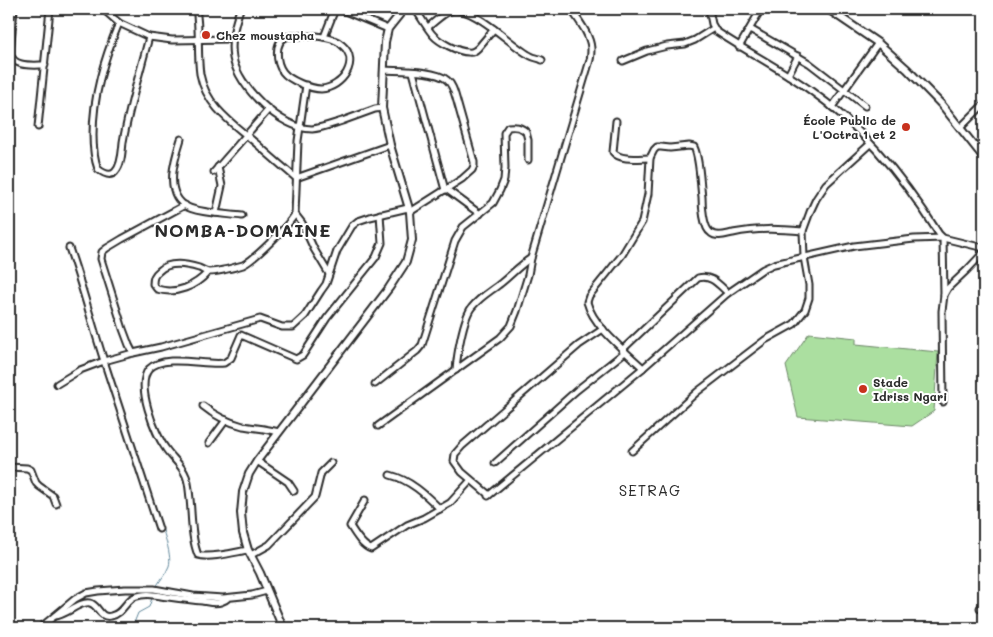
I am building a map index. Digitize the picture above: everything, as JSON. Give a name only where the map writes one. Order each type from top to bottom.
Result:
[{"type":"street","points":[[38,126],[50,9]]},
{"type":"street","points":[[103,9],[119,23],[149,37],[172,40],[232,39]]},
{"type":"street","points":[[196,9],[200,75],[210,99],[224,117],[296,178]]},
{"type":"street","points":[[240,9],[232,39],[234,66],[252,93],[279,117],[299,127],[314,129],[382,108]]},
{"type":"street","points":[[324,37],[335,9]]},
{"type":"street","points":[[340,9],[388,29]]},
{"type":"street","points":[[283,628],[249,553],[242,528],[241,504],[249,474],[257,461],[403,269],[411,247],[412,232],[409,210],[390,145],[382,108],[385,42],[388,29],[404,9]]},
{"type":"street","points":[[415,9],[434,37],[443,43],[469,53],[475,51],[494,29]]},
{"type":"street","points":[[378,426],[500,338],[514,321],[590,60],[590,41],[571,9]]},
{"type":"street","points":[[709,9],[716,31],[788,75],[832,106],[852,125],[904,182],[943,238],[943,402]]},
{"type":"street","points":[[740,47],[761,9]]},
{"type":"street","points":[[828,9],[878,43],[907,69],[942,105],[984,158]]},
{"type":"street","points":[[12,10],[10,60],[27,65],[45,65]]},
{"type":"street","points":[[428,27],[452,10],[466,12],[494,29],[530,56],[542,60]]},
{"type":"street","points":[[119,23],[101,70],[94,110],[93,145],[95,158],[98,169],[107,174],[115,172],[120,163],[130,112],[149,37]]},
{"type":"street","points":[[623,61],[647,51],[685,44],[714,28]]},
{"type":"street","points":[[750,29],[798,56],[845,89],[865,106]]},
{"type":"street","points":[[287,36],[324,37],[342,45],[350,58],[347,73],[342,80],[330,87],[314,88],[306,86],[282,71],[277,56],[282,40],[287,36]]},
{"type":"street","points":[[832,106],[878,43]]},
{"type":"street","points":[[788,75],[798,56]]},
{"type":"street","points":[[57,384],[80,370],[104,361],[260,319],[282,327],[293,327],[305,316],[326,284],[337,251],[352,226],[380,214],[409,210],[445,190],[472,170],[474,166],[465,130],[456,98],[447,80],[439,75],[422,72],[384,70]]},
{"type":"street","points":[[413,72],[445,190],[480,214]]},
{"type":"street","points":[[208,272],[201,268],[184,264],[173,264],[157,272],[153,284],[157,289],[172,292],[199,281],[208,272],[239,266],[248,262],[290,222],[295,214],[299,127],[306,86]]},
{"type":"street","points":[[960,128],[984,104]]},
{"type":"street","points":[[214,172],[269,109]]},
{"type":"street","points":[[616,121],[612,152],[621,157],[650,158]]},
{"type":"street","points":[[375,384],[412,356],[423,342],[455,241],[463,228],[493,203],[504,180],[504,133],[508,127],[516,127],[526,132],[528,160]]},
{"type":"street","points":[[181,139],[172,180],[176,195],[184,205],[198,210],[242,216]]},
{"type":"street","points":[[632,450],[698,392],[765,340],[794,324],[805,310],[810,298],[804,257],[803,231],[816,199],[826,184],[870,144]]},
{"type":"street","points":[[296,178],[390,145]]},
{"type":"street","points":[[643,368],[603,329],[590,310],[587,299],[622,255],[642,222],[648,194],[650,158],[656,147],[694,147],[697,157],[703,211],[710,233],[722,235],[763,229],[803,231]]},
{"type":"street","points":[[216,213],[222,186],[218,166]]},
{"type":"street","points":[[133,353],[123,329],[101,254],[122,239],[184,205]]},
{"type":"street","points":[[295,214],[302,223],[314,249],[329,274]]},
{"type":"street","points":[[331,463],[321,473],[315,498],[269,545],[249,553],[203,557],[198,555],[194,540],[187,476],[164,446],[158,434],[145,394],[144,382],[150,368],[169,362],[224,363],[231,358],[241,335],[296,358],[303,355],[327,318],[380,250],[382,237],[380,214]]},
{"type":"street","points":[[603,329],[578,345],[457,451],[454,461],[462,472],[488,496],[643,368],[728,293],[763,269],[774,264],[873,243],[943,238],[984,250],[948,288],[944,295]]},
{"type":"street","points":[[69,248],[159,530]]},
{"type":"street","points":[[456,370],[456,360],[470,310],[482,297],[531,258]]},
{"type":"street","points":[[495,463],[624,351],[698,278],[710,277],[728,293]]},
{"type":"street","points":[[203,406],[213,414],[242,426],[279,432]]},
{"type":"street","points":[[209,443],[226,420]]},
{"type":"street","points":[[257,461],[288,482],[294,491]]},
{"type":"street","points":[[9,467],[31,470],[36,483],[53,496],[56,504]]},
{"type":"street","points":[[390,475],[406,481],[440,509]]},
{"type":"street","points":[[366,500],[350,526],[367,548],[371,549],[407,524],[424,518],[440,509],[457,496],[471,480]]},
{"type":"street","points":[[40,628],[75,599],[91,592],[125,589],[228,598],[259,594],[267,591]]},
{"type":"street","points":[[54,616],[64,614],[80,604],[92,603],[102,615],[113,616],[119,613],[131,599],[155,592]]},
{"type":"green space","name":"Stade Idriss Ngari","points":[[809,333],[856,338],[856,344],[938,352],[934,411],[912,426],[798,417],[786,366]]},
{"type":"waterway","points":[[156,587],[168,569],[170,561],[168,547],[157,511]]},
{"type":"waterway","points":[[134,628],[138,613],[149,607],[152,598]]},
{"type":"place","name":"Chez moustapha","points":[[206,35]]},
{"type":"place","name":"École Public de L'Octra 1 et 2","points":[[906,127]]},
{"type":"place","name":"Stade Idriss Ngari","points":[[863,389]]},
{"type":"district","name":"NOMBA-DOMAINE","points":[[243,230]]},
{"type":"district","name":"SETRAG","points":[[650,490]]}]
